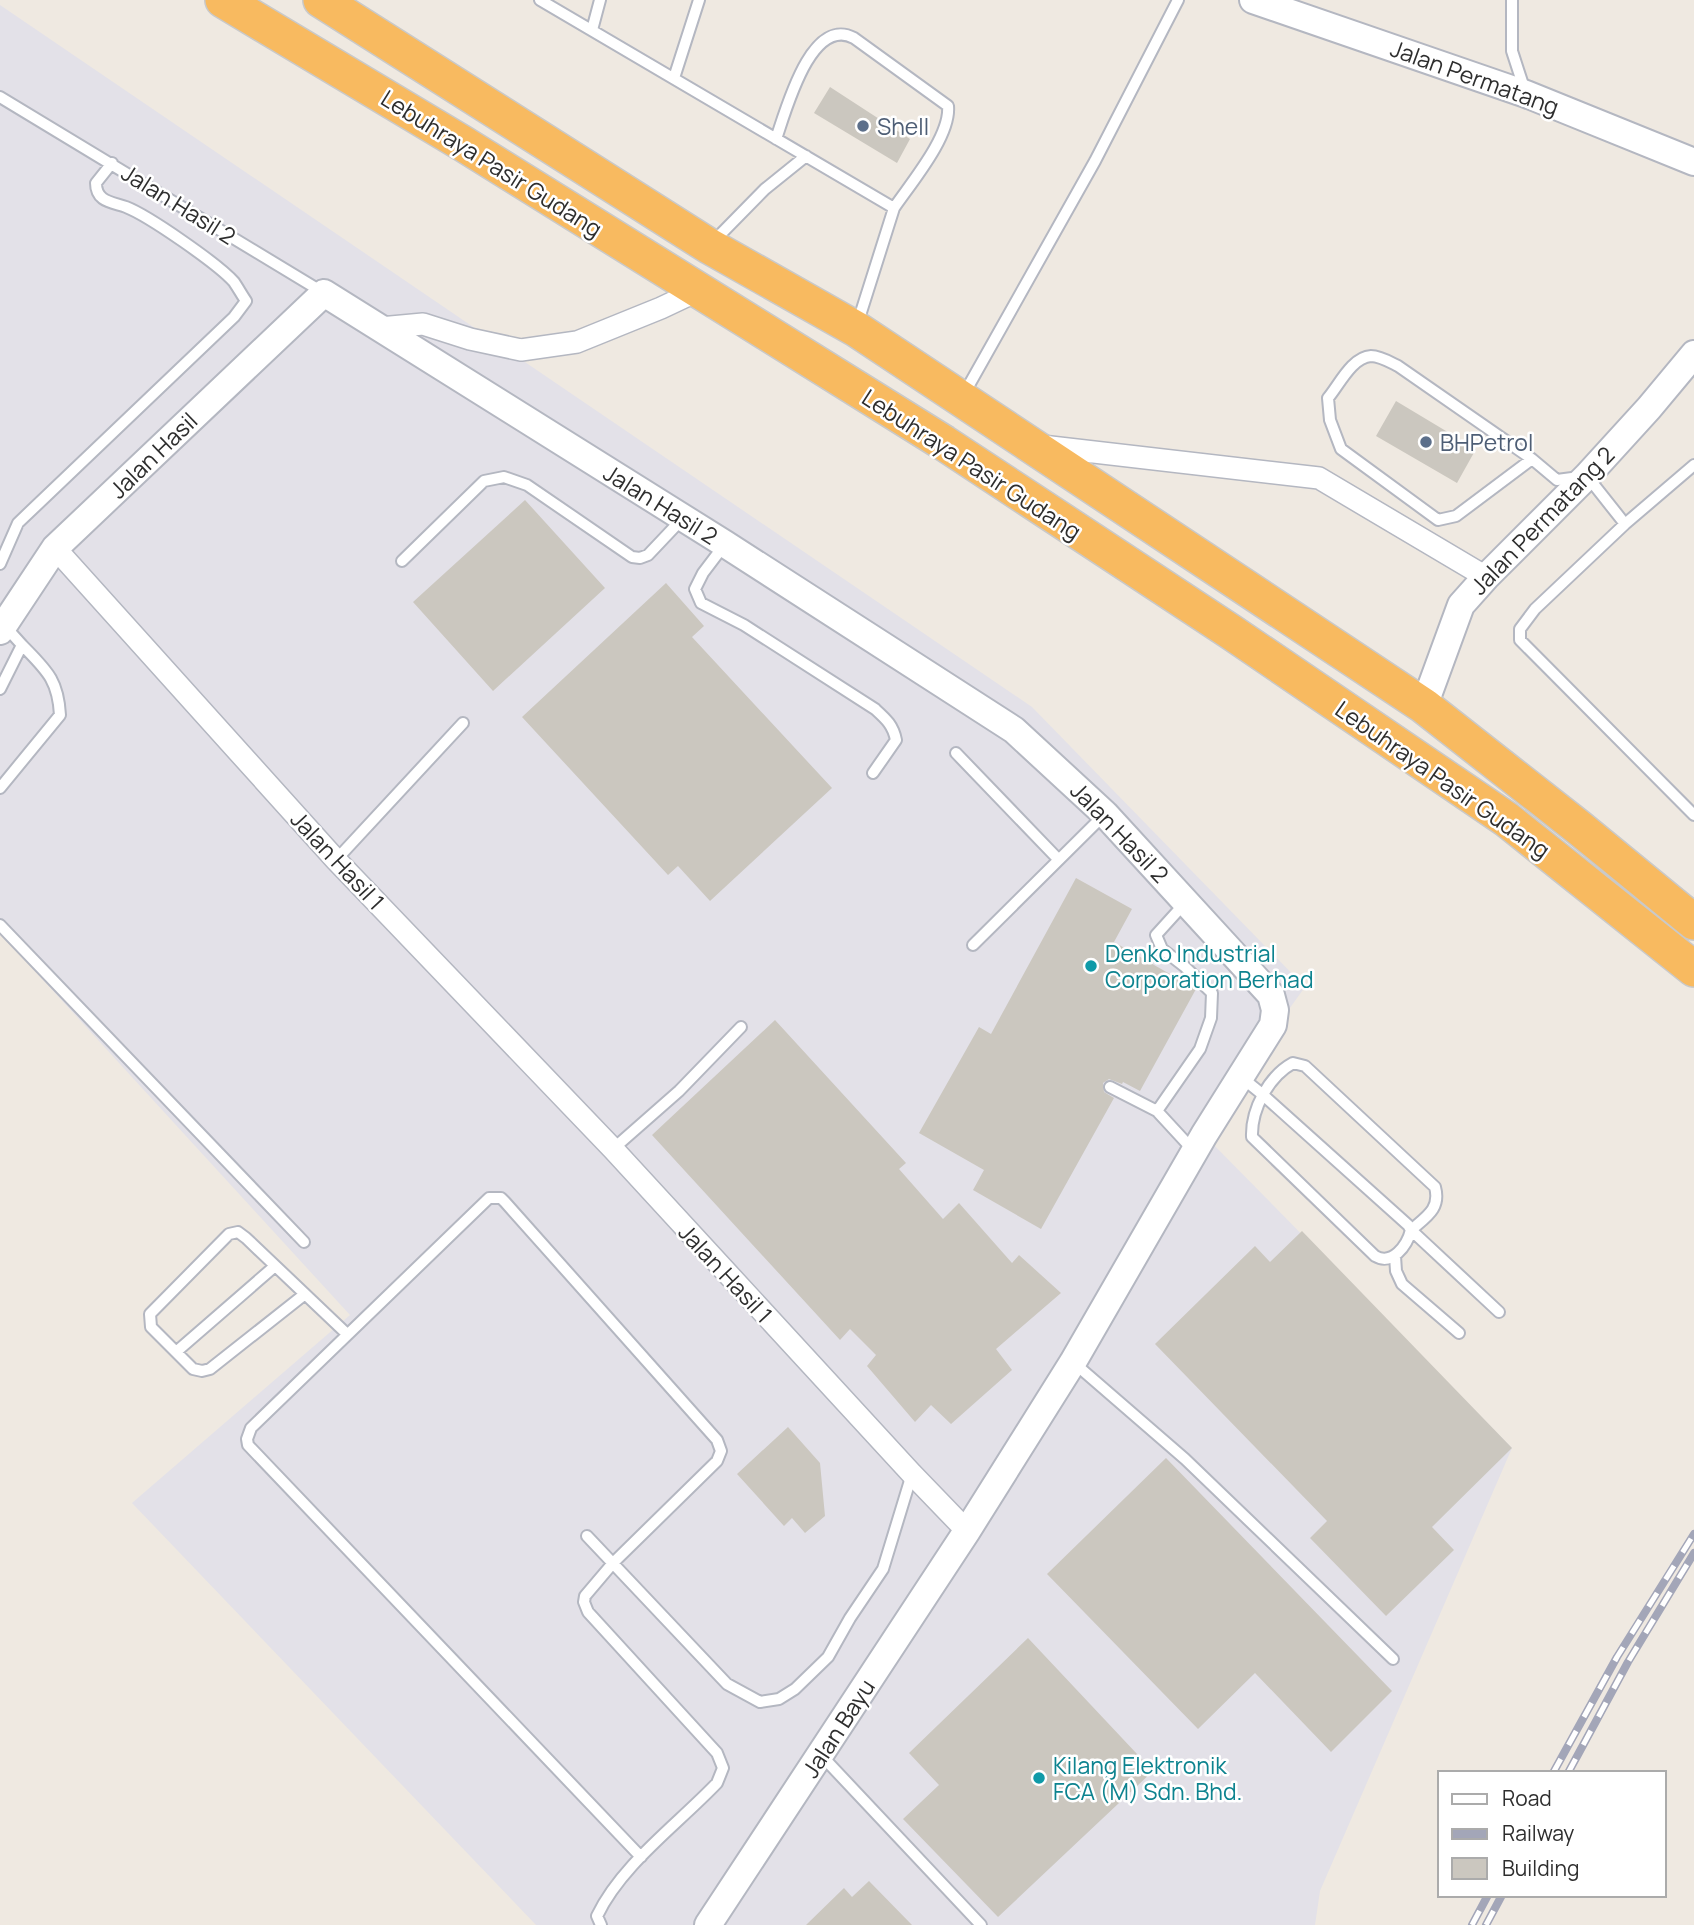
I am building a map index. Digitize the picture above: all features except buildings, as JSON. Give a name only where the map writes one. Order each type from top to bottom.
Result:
[{"type":"highway","name":"Lebuhraya Pasir Gudang","points":[[223,0],[462,143],[956,451],[1231,632],[1506,818],[1694,969]]},
{"type":"highway","name":"Lebuhraya Pasir Gudang","points":[[321,0],[709,246],[856,329],[1424,706],[1694,922]]},
{"type":"street","name":"Jalan Permatang","points":[[1253,0],[1526,94],[1694,162]]},
{"type":"street","points":[[380,328],[424,324],[470,339],[521,350],[577,342],[661,308],[697,290]]},
{"type":"street","name":"Jalan Hasil 2","points":[[324,293],[725,544],[1014,730],[1105,814],[1271,995],[1275,1010],[1273,1025],[1240,1077]]},
{"type":"street","name":"Jalan Hasil","points":[[9,634],[55,548],[324,293]]},
{"type":"street","name":"Jalan Permatang 2","points":[[1424,706],[1461,605],[1587,477],[1694,354]]},
{"type":"street","points":[[1033,445],[1319,478],[1486,577]]},
{"type":"street","name":"Jalan Hasil 1","points":[[55,548],[336,860],[612,1149],[912,1475],[967,1531]]},
{"type":"street","points":[[967,1531],[1073,1362],[1240,1077]]},
{"type":"street","name":"Jalan Bayu","points":[[708,1925],[967,1531]]},
{"type":"lane","points":[[540,0],[894,208]]},
{"type":"lane","points":[[592,30],[600,0]]},
{"type":"lane","points":[[674,78],[699,0]]},
{"type":"lane","points":[[961,400],[1095,161],[1178,0]]},
{"type":"lane","points":[[1513,0],[1512,51],[1526,94]]},
{"type":"lane","points":[[776,139],[793,89],[818,44],[835,34],[854,37],[948,106],[949,116],[943,133],[894,208],[856,329]]},
{"type":"lane","name":"Jalan Hasil 2","points":[[0,97],[324,293]]},
{"type":"lane","points":[[709,246],[765,190],[806,156]]},
{"type":"lane","points":[[0,564],[18,523],[234,317],[246,301],[234,282],[212,262],[129,208],[104,201],[96,191],[96,183],[112,163]]},
{"type":"lane","points":[[1532,459],[1456,516],[1438,520],[1341,449],[1330,420],[1328,398],[1357,361],[1371,356],[1381,358],[1398,366],[1532,459],[1557,480],[1587,477],[1625,524]]},
{"type":"lane","points":[[1694,465],[1625,524],[1535,609],[1520,629],[1520,640],[1694,815]]},
{"type":"lane","points":[[402,561],[484,481],[503,477],[527,485],[632,557],[648,555],[683,518]]},
{"type":"lane","points":[[725,544],[703,573],[695,589],[701,603],[744,625],[884,717],[893,726],[896,740],[873,773]]},
{"type":"lane","points":[[0,689],[9,634]]},
{"type":"lane","points":[[0,788],[60,715],[59,693],[48,672],[9,634]]},
{"type":"lane","points":[[336,860],[463,723]]},
{"type":"lane","points":[[956,753],[1058,859]]},
{"type":"lane","points":[[973,945],[1105,814]]},
{"type":"lane","points":[[1157,1111],[1199,1049],[1212,1018],[1212,993],[1162,949],[1157,935],[1187,901]]},
{"type":"lane","points":[[0,925],[304,1242]]},
{"type":"lane","points":[[612,1149],[679,1091],[741,1027]]},
{"type":"lane","points":[[1395,1256],[1384,1259],[1375,1256],[1253,1140],[1251,1132],[1262,1094],[1269,1083],[1293,1063],[1305,1066],[1435,1187],[1438,1199],[1435,1209],[1411,1230],[1395,1256],[1396,1271],[1402,1284],[1460,1333]]},
{"type":"lane","points":[[1240,1077],[1262,1094],[1499,1312]]},
{"type":"lane","points":[[1110,1087],[1157,1111],[1195,1152]]},
{"type":"lane","points":[[601,1925],[597,1916],[604,1900],[641,1857],[717,1783],[723,1768],[716,1753],[585,1607],[584,1602],[588,1591],[613,1563],[717,1461],[721,1451],[720,1445],[505,1202],[495,1197],[484,1201],[251,1428],[248,1444],[641,1857]]},
{"type":"lane","points":[[305,1294],[210,1369],[202,1371],[193,1369],[151,1327],[149,1314],[229,1234],[238,1232],[305,1294],[347,1334]]},
{"type":"lane","points":[[176,1352],[275,1266]]},
{"type":"lane","points":[[1073,1362],[1185,1458],[1393,1659]]},
{"type":"lane","points":[[587,1536],[727,1684],[760,1702],[779,1699],[795,1689],[828,1657],[883,1569],[912,1475]]},
{"type":"lane","points":[[821,1755],[981,1925]]},
{"type":"shaded area","points":[[0,5],[1032,707],[1305,987],[1240,1077],[1204,1135],[1512,1448],[1320,1891],[1315,1925],[536,1925],[132,1503],[350,1315],[0,933]]},
{"type":"railway","points":[[1554,1771],[1617,1657],[1694,1534]]},
{"type":"railway","points":[[1569,1771],[1628,1662],[1694,1553]]},
{"type":"railway","points":[[1472,1925],[1487,1897]]},
{"type":"railway","points":[[1486,1925],[1501,1897]]},
{"type":"place","name":"Shell","points":[[863,126]]},
{"type":"place","name":"BHPetrol","points":[[1426,442]]},
{"type":"place","name":"Denko Industrial Corporation Berhad","points":[[1091,966]]},
{"type":"place","name":"Kilang Elektronik FCA (M) Sdn. Bhd.","points":[[1039,1778]]}]
